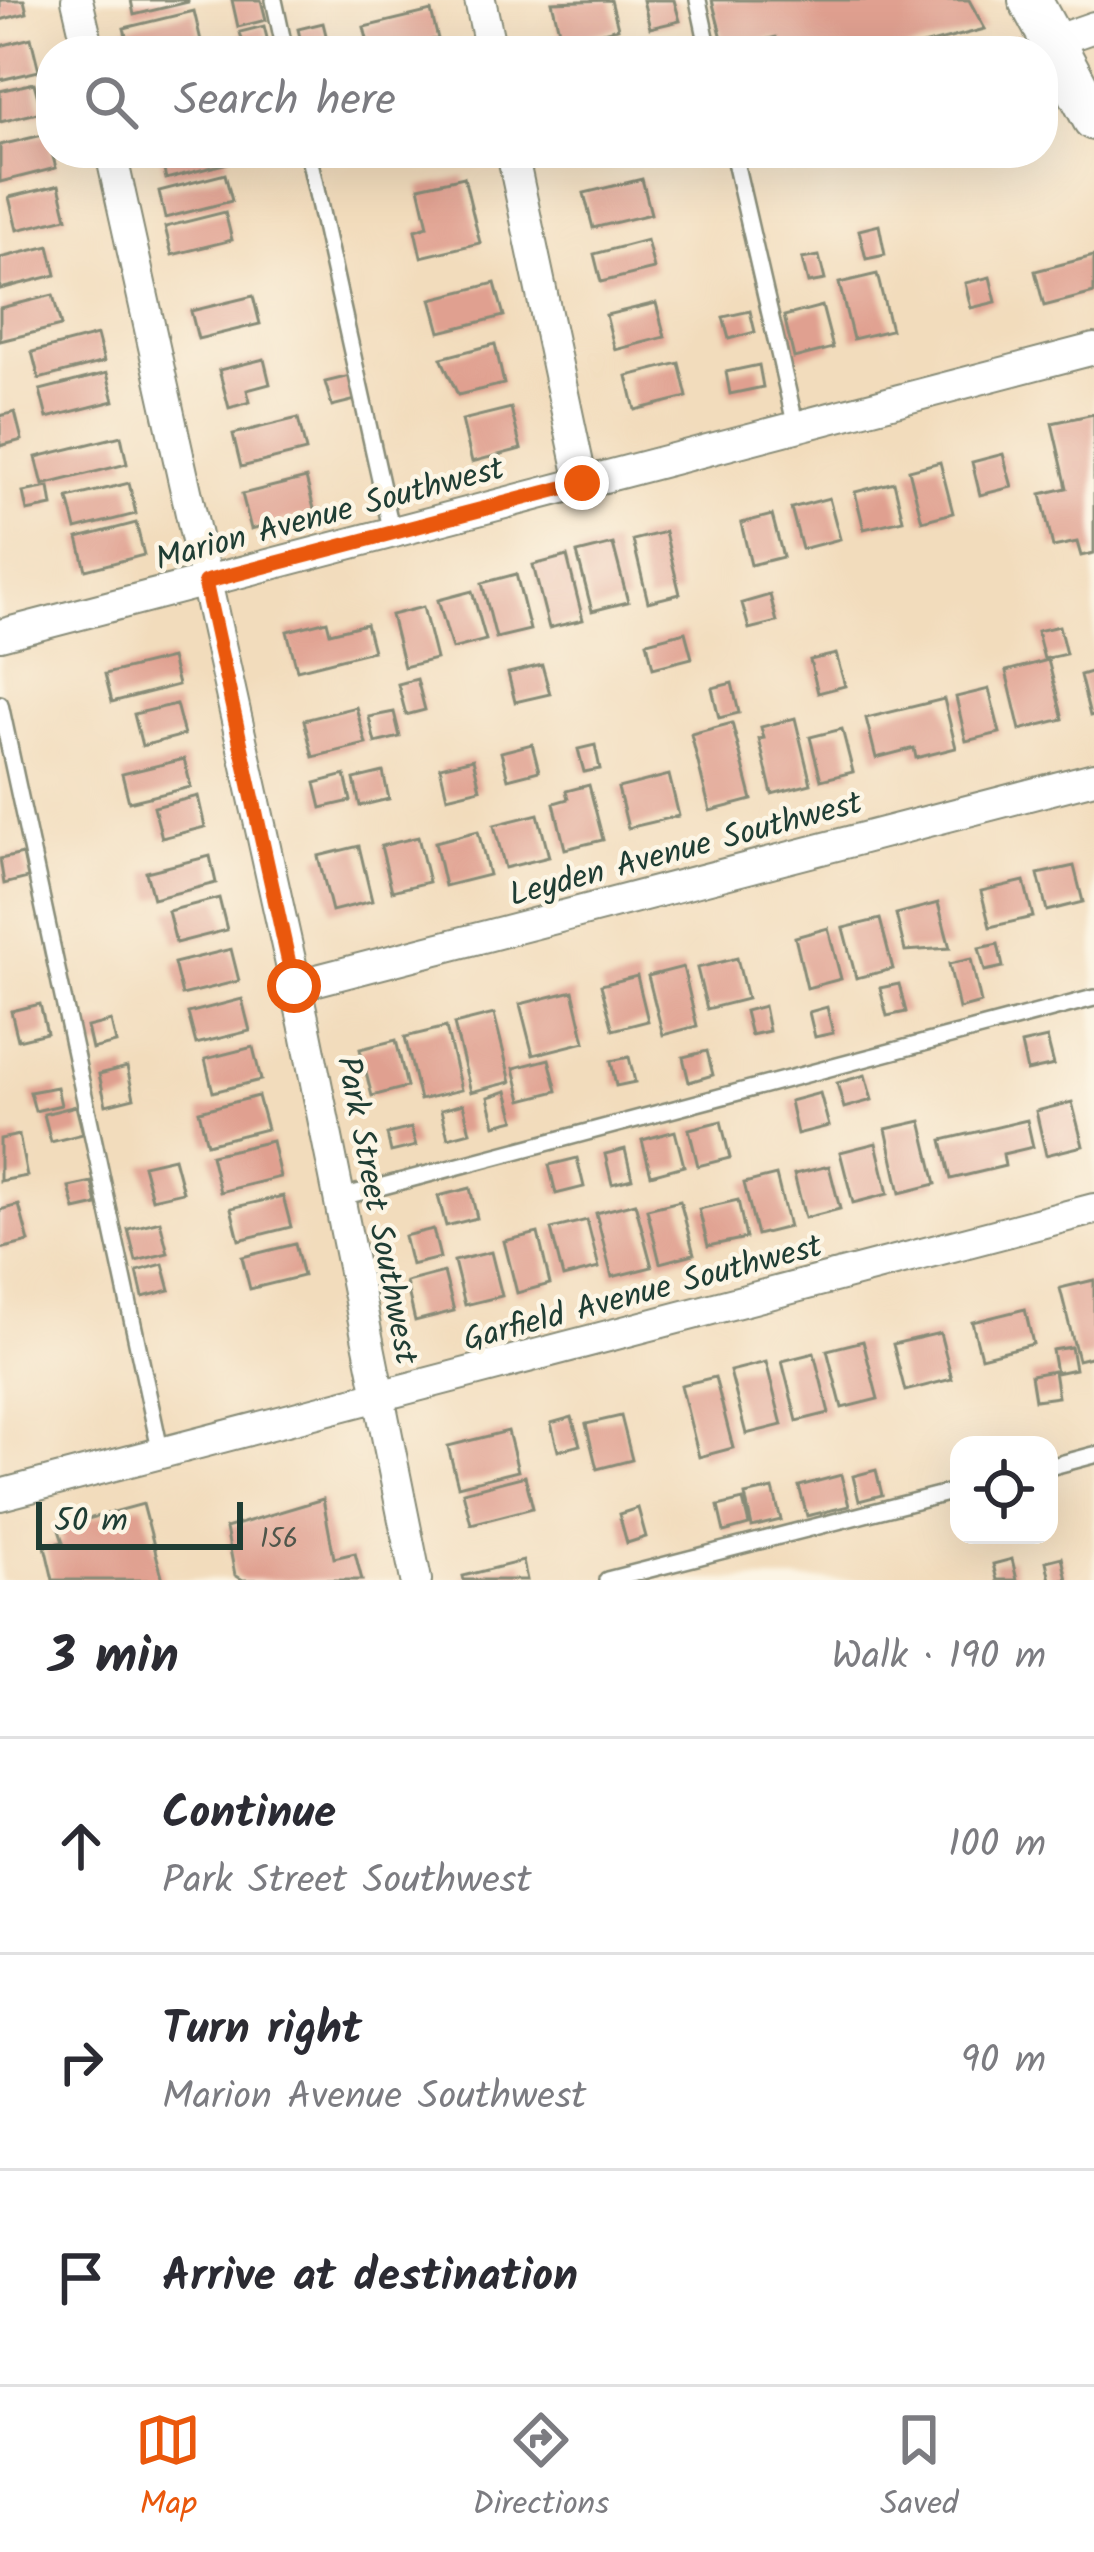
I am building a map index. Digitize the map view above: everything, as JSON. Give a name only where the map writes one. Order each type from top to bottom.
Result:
[{"type":"street","points":[[77,0],[85,36]]},
{"type":"street","points":[[480,0],[487,36]]},
{"type":"street","points":[[1030,0],[1042,36]]},
{"type":"street","points":[[1058,39],[1094,27]]},
{"type":"street","points":[[1058,64],[1094,119]]},
{"type":"street","name":"Park Street Southwest","points":[[114,168],[294,986],[416,1580]]},
{"type":"street","points":[[515,168],[582,483]]},
{"type":"street","name":"Marion Avenue Southwest","points":[[0,635],[1094,350]]},
{"type":"street","name":"Leyden Avenue Southwest","points":[[294,986],[1094,778]]},
{"type":"street","name":"Garfield Avenue Southwest","points":[[0,1496],[1094,1209]]},
{"type":"lane","points":[[274,0],[282,36]]},
{"type":"lane","points":[[698,0],[706,36]]},
{"type":"lane","points":[[311,168],[392,533]]},
{"type":"lane","points":[[736,168],[796,428]]},
{"type":"lane","points":[[0,704],[161,1454]]},
{"type":"lane","points":[[338,1198],[1094,998]]},
{"type":"lane","points":[[1058,1464],[1094,1455]]},
{"type":"lane","points":[[607,1580],[950,1492]]},
{"type":"building","points":[[0,0],[24,0],[27,13],[0,20]]},
{"type":"building","points":[[131,0],[188,0],[188,2],[134,15]]},
{"type":"building","points":[[232,0],[261,0],[266,20],[238,27]]},
{"type":"building","points":[[611,0],[618,28],[588,36],[560,36],[552,2]]},
{"type":"building","points":[[643,0],[674,0],[680,21],[650,28]]},
{"type":"building","points":[[712,0],[969,0],[985,29],[958,36],[721,36]]},
{"type":"building","points":[[194,11],[200,36],[126,36],[124,28]]},
{"type":"building","points":[[431,11],[437,36],[366,36],[364,27]]},
{"type":"building","points":[[323,23],[326,36],[300,36],[298,29]]},
{"type":"building","points":[[264,26],[266,36],[241,36],[240,32]]},
{"type":"building","points":[[31,38],[36,72],[0,80],[0,46]]},
{"type":"building","points":[[34,83],[36,113],[0,122],[0,91]]},
{"type":"building","points":[[36,137],[36,168],[56,168],[0,182],[0,145]]},
{"type":"building","points":[[163,168],[209,168],[166,179]]},
{"type":"building","points":[[225,174],[232,201],[165,218],[159,191]]},
{"type":"building","points":[[464,177],[480,243],[421,257],[415,230],[428,226],[419,187]]},
{"type":"building","points":[[642,179],[651,214],[593,228],[584,193]]},
{"type":"building","points":[[59,185],[67,218],[17,230],[9,197]]},
{"type":"building","points":[[225,212],[232,240],[172,255],[165,227]]},
{"type":"building","points":[[879,225],[885,255],[866,259],[859,230]]},
{"type":"building","points":[[647,240],[654,269],[601,282],[594,254]]},
{"type":"building","points":[[49,246],[56,275],[0,289],[0,258]]},
{"type":"building","points":[[819,256],[825,280],[808,283],[802,259]]},
{"type":"building","points":[[1094,256],[1094,293],[1044,306],[1035,271]]},
{"type":"building","points":[[877,274],[891,330],[853,339],[839,283]]},
{"type":"building","points":[[990,277],[996,302],[971,308],[965,283]]},
{"type":"building","points":[[495,283],[504,316],[440,332],[431,299]]},
{"type":"building","points":[[53,295],[61,326],[0,341],[0,308]]},
{"type":"building","points":[[253,296],[260,324],[198,339],[191,311]]},
{"type":"building","points":[[656,303],[665,337],[615,350],[606,315]]},
{"type":"building","points":[[822,306],[833,348],[794,358],[784,316]]},
{"type":"building","points":[[750,311],[755,332],[729,339],[723,317]]},
{"type":"building","points":[[97,335],[104,362],[39,379],[32,352]]},
{"type":"building","points":[[495,344],[504,384],[458,395],[441,358]]},
{"type":"building","points":[[264,359],[270,384],[247,390],[250,402],[229,408],[219,370]]},
{"type":"building","points":[[679,363],[687,397],[635,410],[627,376]]},
{"type":"building","points":[[759,365],[763,387],[730,394],[726,372]]},
{"type":"building","points":[[107,373],[114,401],[47,418],[40,390]]},
{"type":"building","points":[[350,376],[356,400],[332,406],[325,382]]},
{"type":"building","points":[[511,408],[521,449],[472,462],[462,420]]},
{"type":"building","points":[[15,412],[22,440],[0,446],[0,416]]},
{"type":"building","points":[[1094,414],[1094,553],[1081,556],[1077,542],[1053,547],[1041,494],[1067,488],[1052,423]]},
{"type":"building","points":[[298,418],[306,451],[241,467],[233,434]]},
{"type":"building","points":[[121,436],[127,464],[43,485],[36,457]]},
{"type":"building","points":[[1003,454],[1012,487],[980,495],[972,462]]},
{"type":"building","points":[[940,462],[953,513],[922,521],[909,470]]},
{"type":"building","points":[[306,478],[315,513],[251,529],[242,494]]},
{"type":"building","points":[[894,482],[903,520],[864,529],[855,492]]},
{"type":"building","points":[[129,483],[136,514],[76,529],[68,498]]},
{"type":"building","points":[[49,487],[52,506],[27,511],[23,492]]},
{"type":"building","points":[[829,498],[840,539],[802,549],[791,508]]},
{"type":"building","points":[[772,515],[783,557],[751,565],[741,523]]},
{"type":"building","points":[[136,523],[144,555],[86,570],[78,538]]},
{"type":"building","points":[[665,532],[680,594],[648,602],[633,540]]},
{"type":"building","points":[[613,544],[628,602],[592,611],[577,553]]},
{"type":"building","points":[[567,556],[583,620],[549,628],[533,565]]},
{"type":"building","points":[[516,574],[530,630],[496,638],[482,583]]},
{"type":"building","points":[[472,591],[486,640],[452,649],[438,600]]},
{"type":"building","points":[[770,595],[777,622],[749,629],[742,603]]},
{"type":"building","points":[[423,607],[436,659],[404,667],[391,615]]},
{"type":"building","points":[[327,621],[330,633],[366,624],[373,651],[297,670],[287,631]]},
{"type":"building","points":[[1059,626],[1066,654],[1044,659],[1037,631]]},
{"type":"building","points":[[685,632],[692,658],[653,668],[647,642]]},
{"type":"building","points":[[836,654],[845,686],[818,693],[810,660]]},
{"type":"building","points":[[171,658],[178,685],[112,702],[105,674]]},
{"type":"building","points":[[1048,660],[1063,719],[1020,730],[1006,671]]},
{"type":"building","points":[[542,665],[550,694],[515,702],[508,673]]},
{"type":"building","points":[[1094,671],[1094,715],[1090,716],[1080,675]]},
{"type":"building","points":[[417,679],[425,710],[406,715],[398,684]]},
{"type":"building","points":[[732,683],[739,713],[719,718],[712,688]]},
{"type":"building","points":[[989,689],[1000,733],[966,741],[956,697]]},
{"type":"building","points":[[944,699],[956,748],[916,758],[914,748],[876,758],[866,718]]},
{"type":"building","points":[[176,704],[184,735],[142,746],[134,714]]},
{"type":"building","points":[[356,707],[366,744],[313,757],[304,720]]},
{"type":"building","points":[[394,712],[400,737],[375,743],[369,717]]},
{"type":"building","points":[[795,718],[811,784],[772,794],[759,739],[764,738],[761,727]]},
{"type":"building","points":[[732,723],[752,800],[710,811],[691,734]]},
{"type":"building","points":[[842,729],[853,772],[821,780],[810,737]]},
{"type":"building","points":[[532,744],[539,771],[508,779],[501,752]]},
{"type":"building","points":[[595,745],[600,769],[584,772],[578,749]]},
{"type":"building","points":[[184,759],[191,787],[129,802],[122,774]]},
{"type":"building","points":[[473,759],[480,789],[447,797],[440,767]]},
{"type":"building","points":[[383,772],[389,799],[360,806],[354,779]]},
{"type":"building","points":[[345,775],[351,801],[321,808],[315,783]]},
{"type":"building","points":[[669,775],[679,816],[628,828],[618,788]]},
{"type":"building","points":[[589,785],[603,840],[565,849],[554,803],[568,799],[566,791]]},
{"type":"building","points":[[198,796],[205,827],[162,838],[154,807]]},
{"type":"building","points":[[538,814],[549,857],[505,868],[494,825]]},
{"type":"building","points":[[478,831],[489,875],[445,886],[435,842]]},
{"type":"building","points":[[418,837],[429,882],[392,891],[381,846]]},
{"type":"building","points":[[359,846],[372,901],[332,911],[318,856]]},
{"type":"building","points":[[23,854],[28,878],[4,884],[0,859]]},
{"type":"building","points":[[210,856],[216,883],[153,899],[146,872]]},
{"type":"building","points":[[1074,866],[1083,902],[1047,911],[1038,874]]},
{"type":"building","points":[[1024,881],[1033,917],[990,927],[981,891]]},
{"type":"building","points":[[219,898],[227,930],[176,943],[168,911]]},
{"type":"building","points":[[938,903],[950,948],[905,951],[896,914]]},
{"type":"building","points":[[880,919],[893,969],[856,978],[843,928]]},
{"type":"building","points":[[828,928],[841,979],[807,988],[795,937]]},
{"type":"building","points":[[998,944],[1003,967],[985,971],[979,948]]},
{"type":"building","points":[[231,949],[239,981],[182,995],[174,963]]},
{"type":"building","points":[[737,958],[747,999],[707,1009],[697,968]]},
{"type":"building","points":[[971,959],[981,1003],[959,1009],[949,964]]},
{"type":"building","points":[[683,967],[697,1026],[663,1035],[648,976]]},
{"type":"building","points":[[637,976],[648,1021],[613,1030],[601,985]]},
{"type":"building","points":[[899,984],[906,1012],[887,1016],[880,988]]},
{"type":"building","points":[[573,991],[585,1042],[533,1055],[520,1004]]},
{"type":"building","points":[[242,999],[250,1031],[196,1044],[188,1013]]},
{"type":"building","points":[[40,1004],[47,1033],[18,1040],[11,1011]]},
{"type":"building","points":[[764,1006],[769,1031],[751,1035],[745,1011]]},
{"type":"building","points":[[827,1007],[833,1033],[815,1037],[809,1012]]},
{"type":"building","points":[[494,1014],[511,1082],[471,1092],[454,1024]]},
{"type":"building","points":[[111,1021],[116,1043],[92,1049],[87,1027]]},
{"type":"building","points":[[446,1027],[461,1090],[420,1100],[405,1037]]},
{"type":"building","points":[[1047,1038],[1054,1065],[1027,1071],[1021,1044]]},
{"type":"building","points":[[396,1040],[407,1087],[372,1096],[360,1049]]},
{"type":"building","points":[[253,1047],[261,1080],[213,1092],[205,1059]]},
{"type":"building","points":[[707,1051],[713,1075],[689,1082],[683,1057]]},
{"type":"building","points":[[629,1057],[635,1082],[616,1086],[611,1061]]},
{"type":"building","points":[[549,1059],[557,1091],[522,1100],[514,1068]]},
{"type":"building","points":[[127,1067],[134,1098],[106,1105],[99,1074]]},
{"type":"building","points":[[865,1075],[872,1100],[844,1108],[837,1083]]},
{"type":"building","points":[[57,1087],[61,1105],[35,1111],[30,1092]]},
{"type":"building","points":[[507,1091],[515,1120],[495,1125],[488,1097]]},
{"type":"building","points":[[820,1093],[829,1126],[797,1134],[790,1101]]},
{"type":"building","points":[[258,1096],[267,1129],[207,1144],[199,1111]]},
{"type":"building","points":[[1072,1102],[1083,1146],[1046,1155],[1036,1111]]},
{"type":"building","points":[[463,1104],[470,1132],[448,1138],[441,1110]]},
{"type":"building","points":[[76,1106],[83,1134],[51,1142],[44,1114]]},
{"type":"building","points":[[1027,1120],[1033,1147],[1003,1154],[1005,1166],[951,1179],[942,1140]]},
{"type":"building","points":[[721,1121],[730,1158],[698,1166],[689,1129]]},
{"type":"building","points":[[921,1121],[936,1184],[900,1193],[886,1129]]},
{"type":"building","points":[[411,1128],[416,1146],[391,1152],[387,1134]]},
{"type":"building","points":[[675,1131],[684,1166],[651,1175],[642,1140]]},
{"type":"building","points":[[19,1135],[27,1176],[0,1181],[0,1139]]},
{"type":"building","points":[[272,1141],[280,1177],[220,1192],[211,1155]]},
{"type":"building","points":[[876,1143],[888,1194],[853,1203],[840,1152]]},
{"type":"building","points":[[625,1149],[632,1179],[612,1184],[605,1154]]},
{"type":"building","points":[[174,1158],[183,1192],[152,1199],[143,1165]]},
{"type":"building","points":[[577,1158],[584,1187],[556,1194],[549,1165]]},
{"type":"building","points":[[829,1166],[840,1209],[805,1218],[794,1174]]},
{"type":"building","points":[[776,1175],[789,1227],[757,1235],[744,1183]]},
{"type":"building","points":[[92,1182],[97,1205],[75,1210],[69,1187]]},
{"type":"building","points":[[470,1188],[477,1218],[446,1226],[438,1196]]},
{"type":"building","points":[[283,1196],[291,1227],[239,1240],[231,1208]]},
{"type":"building","points":[[738,1200],[746,1238],[708,1246],[699,1209]]},
{"type":"building","points":[[680,1201],[694,1254],[660,1263],[647,1209]]},
{"type":"building","points":[[635,1203],[652,1267],[612,1277],[596,1213]]},
{"type":"building","points":[[19,1205],[29,1242],[0,1249],[0,1210]]},
{"type":"building","points":[[587,1220],[599,1268],[563,1277],[551,1229]]},
{"type":"building","points":[[160,1221],[168,1253],[136,1261],[128,1229]]},
{"type":"building","points":[[433,1229],[440,1258],[411,1265],[404,1236]]},
{"type":"building","points":[[538,1233],[550,1284],[517,1293],[504,1241]]},
{"type":"building","points":[[295,1244],[303,1276],[250,1289],[242,1257]]},
{"type":"building","points":[[491,1252],[502,1296],[465,1305],[454,1261]]},
{"type":"building","points":[[163,1264],[170,1290],[143,1297],[137,1271]]},
{"type":"building","points":[[444,1272],[454,1311],[415,1321],[406,1282]]},
{"type":"building","points":[[1094,1280],[1094,1356],[1078,1360],[1060,1288]]},
{"type":"building","points":[[1025,1309],[1033,1344],[981,1357],[972,1322]]},
{"type":"building","points":[[940,1333],[952,1379],[905,1391],[893,1344]]},
{"type":"building","points":[[863,1341],[878,1399],[842,1408],[827,1350]]},
{"type":"building","points":[[1071,1347],[1075,1369],[1056,1373],[1052,1350]]},
{"type":"building","points":[[814,1353],[829,1413],[797,1421],[782,1361]]},
{"type":"building","points":[[766,1362],[782,1425],[746,1434],[730,1371]]},
{"type":"building","points":[[1054,1371],[1058,1397],[1035,1400],[1031,1375]]},
{"type":"building","points":[[715,1377],[733,1448],[699,1457],[681,1385]]},
{"type":"building","points":[[621,1416],[632,1460],[597,1469],[586,1424]]},
{"type":"building","points":[[572,1417],[580,1445],[558,1451],[551,1423]]},
{"type":"building","points":[[508,1431],[518,1471],[458,1486],[448,1446]]},
{"type":"building","points":[[876,1470],[882,1495],[859,1501],[853,1476]]},
{"type":"building","points":[[841,1475],[849,1506],[807,1516],[799,1486]]},
{"type":"building","points":[[525,1476],[533,1508],[471,1524],[463,1492]]},
{"type":"building","points":[[773,1489],[781,1520],[752,1527],[745,1495]]},
{"type":"building","points":[[323,1499],[334,1558],[355,1553],[362,1580],[243,1580],[235,1575],[226,1528]]},
{"type":"building","points":[[743,1500],[749,1525],[724,1532],[718,1506]]},
{"type":"building","points":[[143,1504],[163,1580],[53,1580],[45,1546],[63,1542],[58,1527]]},
{"type":"building","points":[[638,1508],[646,1537],[627,1543],[619,1514]]},
{"type":"building","points":[[1062,1557],[1067,1580],[1050,1580],[1046,1561]]},
{"type":"building","points":[[1012,1559],[1017,1580],[997,1580],[993,1564]]},
{"type":"building","points":[[523,1561],[527,1580],[464,1580],[463,1576]]},
{"type":"route","points":[[294,986],[205,582],[582,483]]}]
